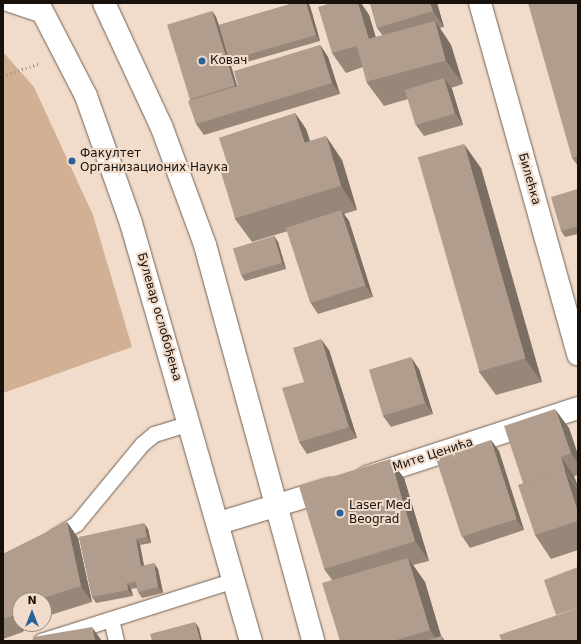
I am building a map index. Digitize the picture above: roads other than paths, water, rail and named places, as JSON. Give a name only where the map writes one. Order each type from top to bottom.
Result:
[{"type":"main road","points":[[104,3],[162,128],[205,246],[313,641]]},
{"type":"main road","name":"Билећка","points":[[480,3],[578,355]]},
{"type":"main road","name":"Булевар ослобођења","points":[[41,10],[86,96],[104,144],[190,423],[251,641]]},
{"type":"main road","name":"Мите Ценића","points":[[219,523],[578,408]]},
{"type":"lane","points":[[6,3],[41,10]]},
{"type":"lane","points":[[42,543],[76,524],[142,444],[154,434],[190,423]]},
{"type":"lane","points":[[41,641],[234,580]]},
{"type":"lane","points":[[111,619],[116,641]]},
{"type":"place","name":"Ковач","points":[[202,61]]},
{"type":"place","name":"Факултет Организационих Наука","points":[[72,161]]},
{"type":"place","name":"Laser Med Beograd","points":[[340,513]]}]
